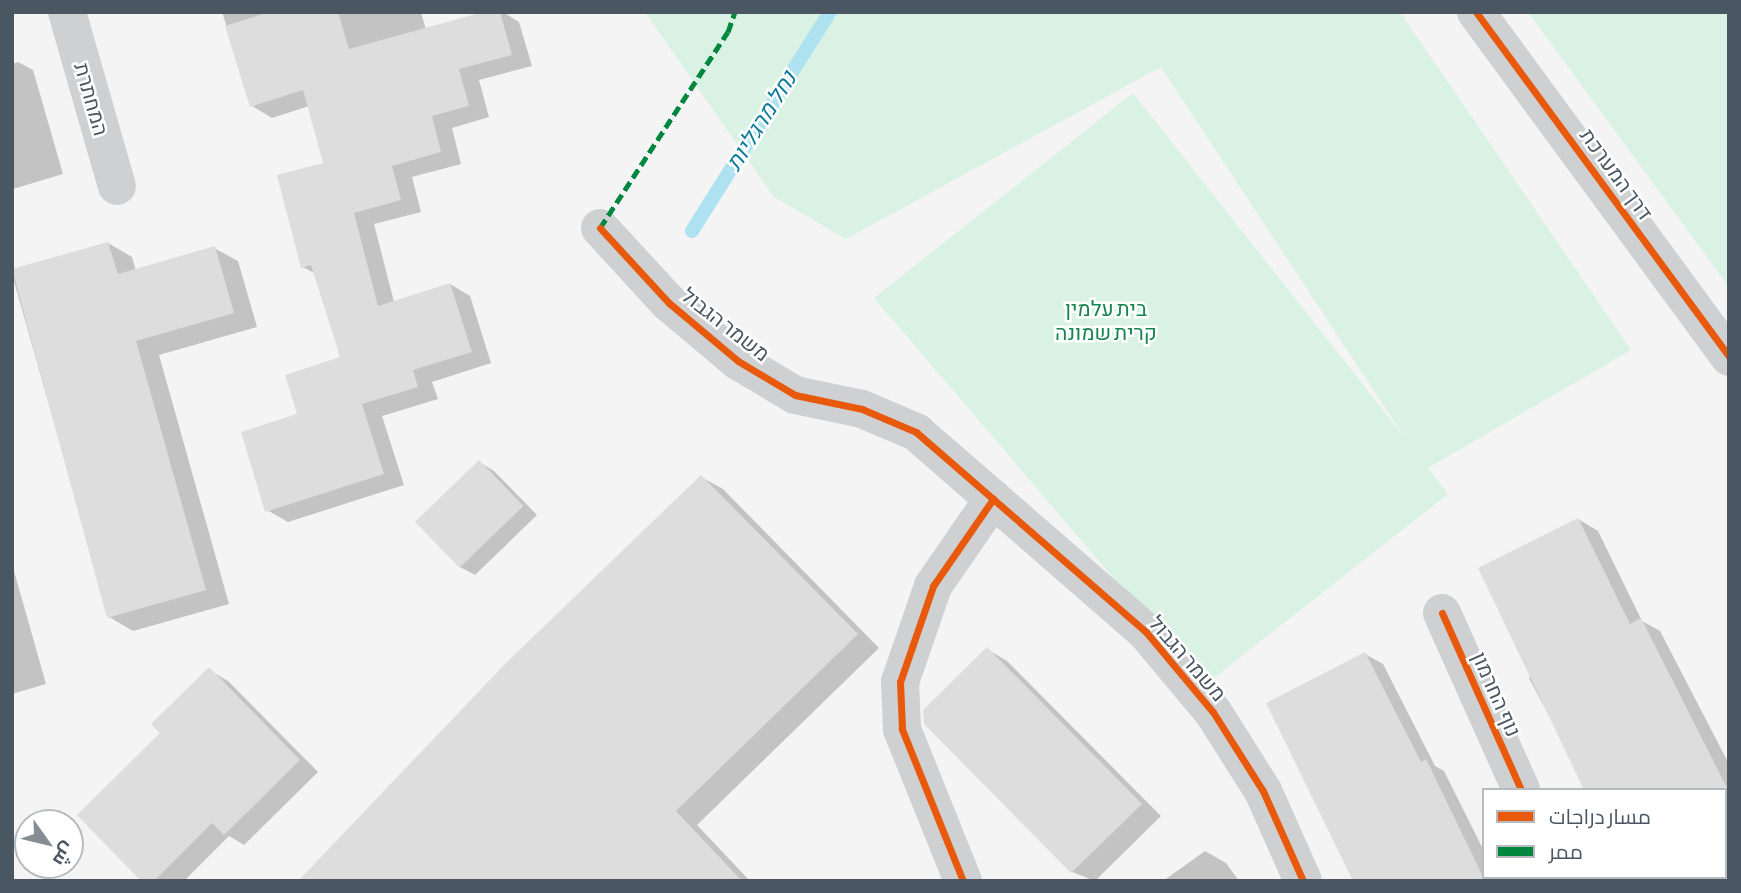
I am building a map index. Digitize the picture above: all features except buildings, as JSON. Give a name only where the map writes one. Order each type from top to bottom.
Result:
[{"type":"street","name":"המחתרת","points":[[66,12],[117,186]]},
{"type":"street","name":"דרך המערכת","points":[[1476,12],[1729,356]]},
{"type":"street","name":"משמר הגבול","points":[[600,228],[669,303],[738,361],[795,395],[862,410],[916,432],[1146,632],[1213,712],[1263,791],[1303,881]]},
{"type":"street","points":[[963,881],[902,729],[900,682],[933,586],[993,499]]},
{"type":"street","name":"נוף החרמון","points":[[1441,613],[1520,788]]},
{"type":"green space","name":"בית עלמין קרית שמונה","points":[[645,12],[1400,12],[1631,350],[1428,468],[1448,494],[1205,685],[874,298],[1133,93],[1405,438],[1161,67],[846,239],[774,197]]},
{"type":"green space","points":[[1528,12],[1729,12],[1729,287]]},
{"type":"waterway","name":"נחל מרגליות","points":[[692,231],[830,12]]},
{"type":"marked path","points":[[600,228],[728,32],[735,12]]},
{"type":"cycle path","points":[[1476,12],[1729,357]]},
{"type":"cycle path","points":[[600,228],[669,303],[738,361],[795,395],[862,409],[916,432],[1146,632],[1213,712],[1263,791],[1303,881]]},
{"type":"cycle path","points":[[963,881],[902,729],[900,682],[933,586],[993,499]]},
{"type":"cycle path","points":[[1442,613],[1520,788]]}]
